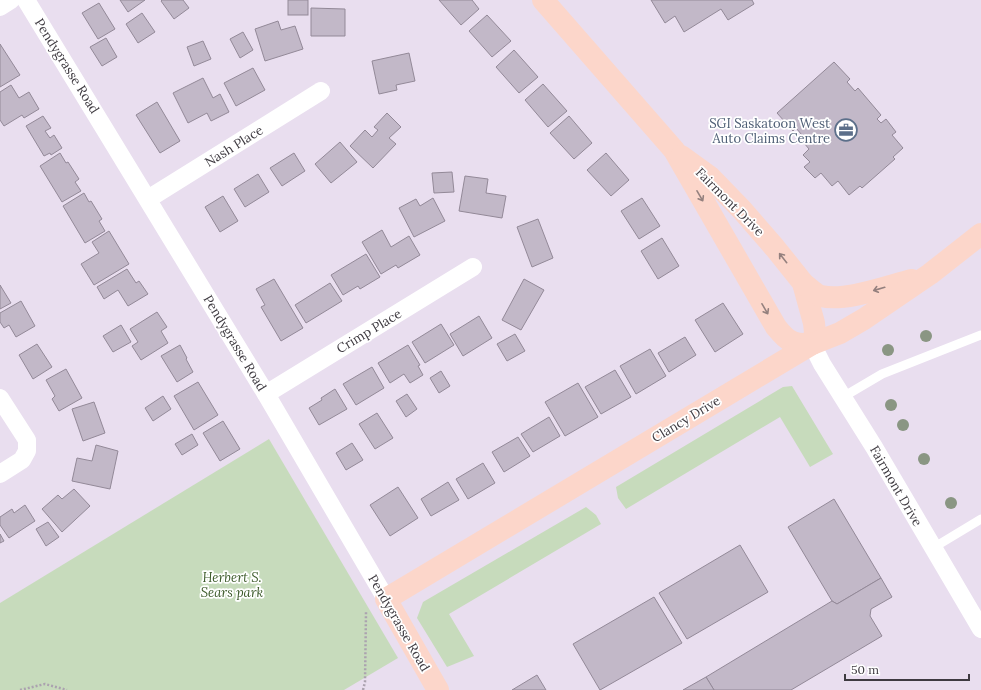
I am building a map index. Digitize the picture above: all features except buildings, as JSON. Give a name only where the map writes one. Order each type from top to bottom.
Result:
[{"type":"street","points":[[0,6],[11,0]]},
{"type":"street","name":"Pendygrasse Road","points":[[26,0],[266,394],[438,690]]},
{"type":"street","name":"Fairmont Drive","points":[[543,0],[674,150],[776,327],[784,337],[797,345],[812,344]]},
{"type":"street","name":"Nash Place","points":[[148,199],[320,91]]},
{"type":"street","name":"Fairmont Drive","points":[[674,150],[710,177],[737,204],[803,283],[814,323],[815,333],[812,344],[822,364],[981,628]]},
{"type":"street","name":"Clancy Drive","points":[[386,599],[812,344],[840,333],[864,319],[930,274],[981,234]]},
{"type":"street","name":"Crimp Place","points":[[266,394],[473,267]]},
{"type":"street","points":[[803,283],[819,296],[835,297],[868,292],[930,274]]},
{"type":"street","points":[[0,398],[27,440],[27,451],[22,460],[0,474]]},
{"type":"lane","points":[[843,397],[882,374],[981,335]]},
{"type":"lane","points":[[933,548],[981,519]]},
{"type":"path","points":[[363,690],[365,682],[366,612]]},
{"type":"path","points":[[20,690],[45,684],[68,690]]},
{"type":"green space","points":[[792,386],[833,454],[810,467],[780,417],[626,509],[618,498],[616,487],[783,387]]},
{"type":"green space","name":"Herbert S. Sears park","points":[[269,439],[398,658],[344,690],[0,690],[0,603]]},
{"type":"green space","points":[[586,507],[596,515],[601,524],[449,614],[474,656],[447,667],[417,618],[423,602]]},
{"type":"place","name":"SGI Saskatoon West Auto Claims Centre","points":[[846,130]]}]
